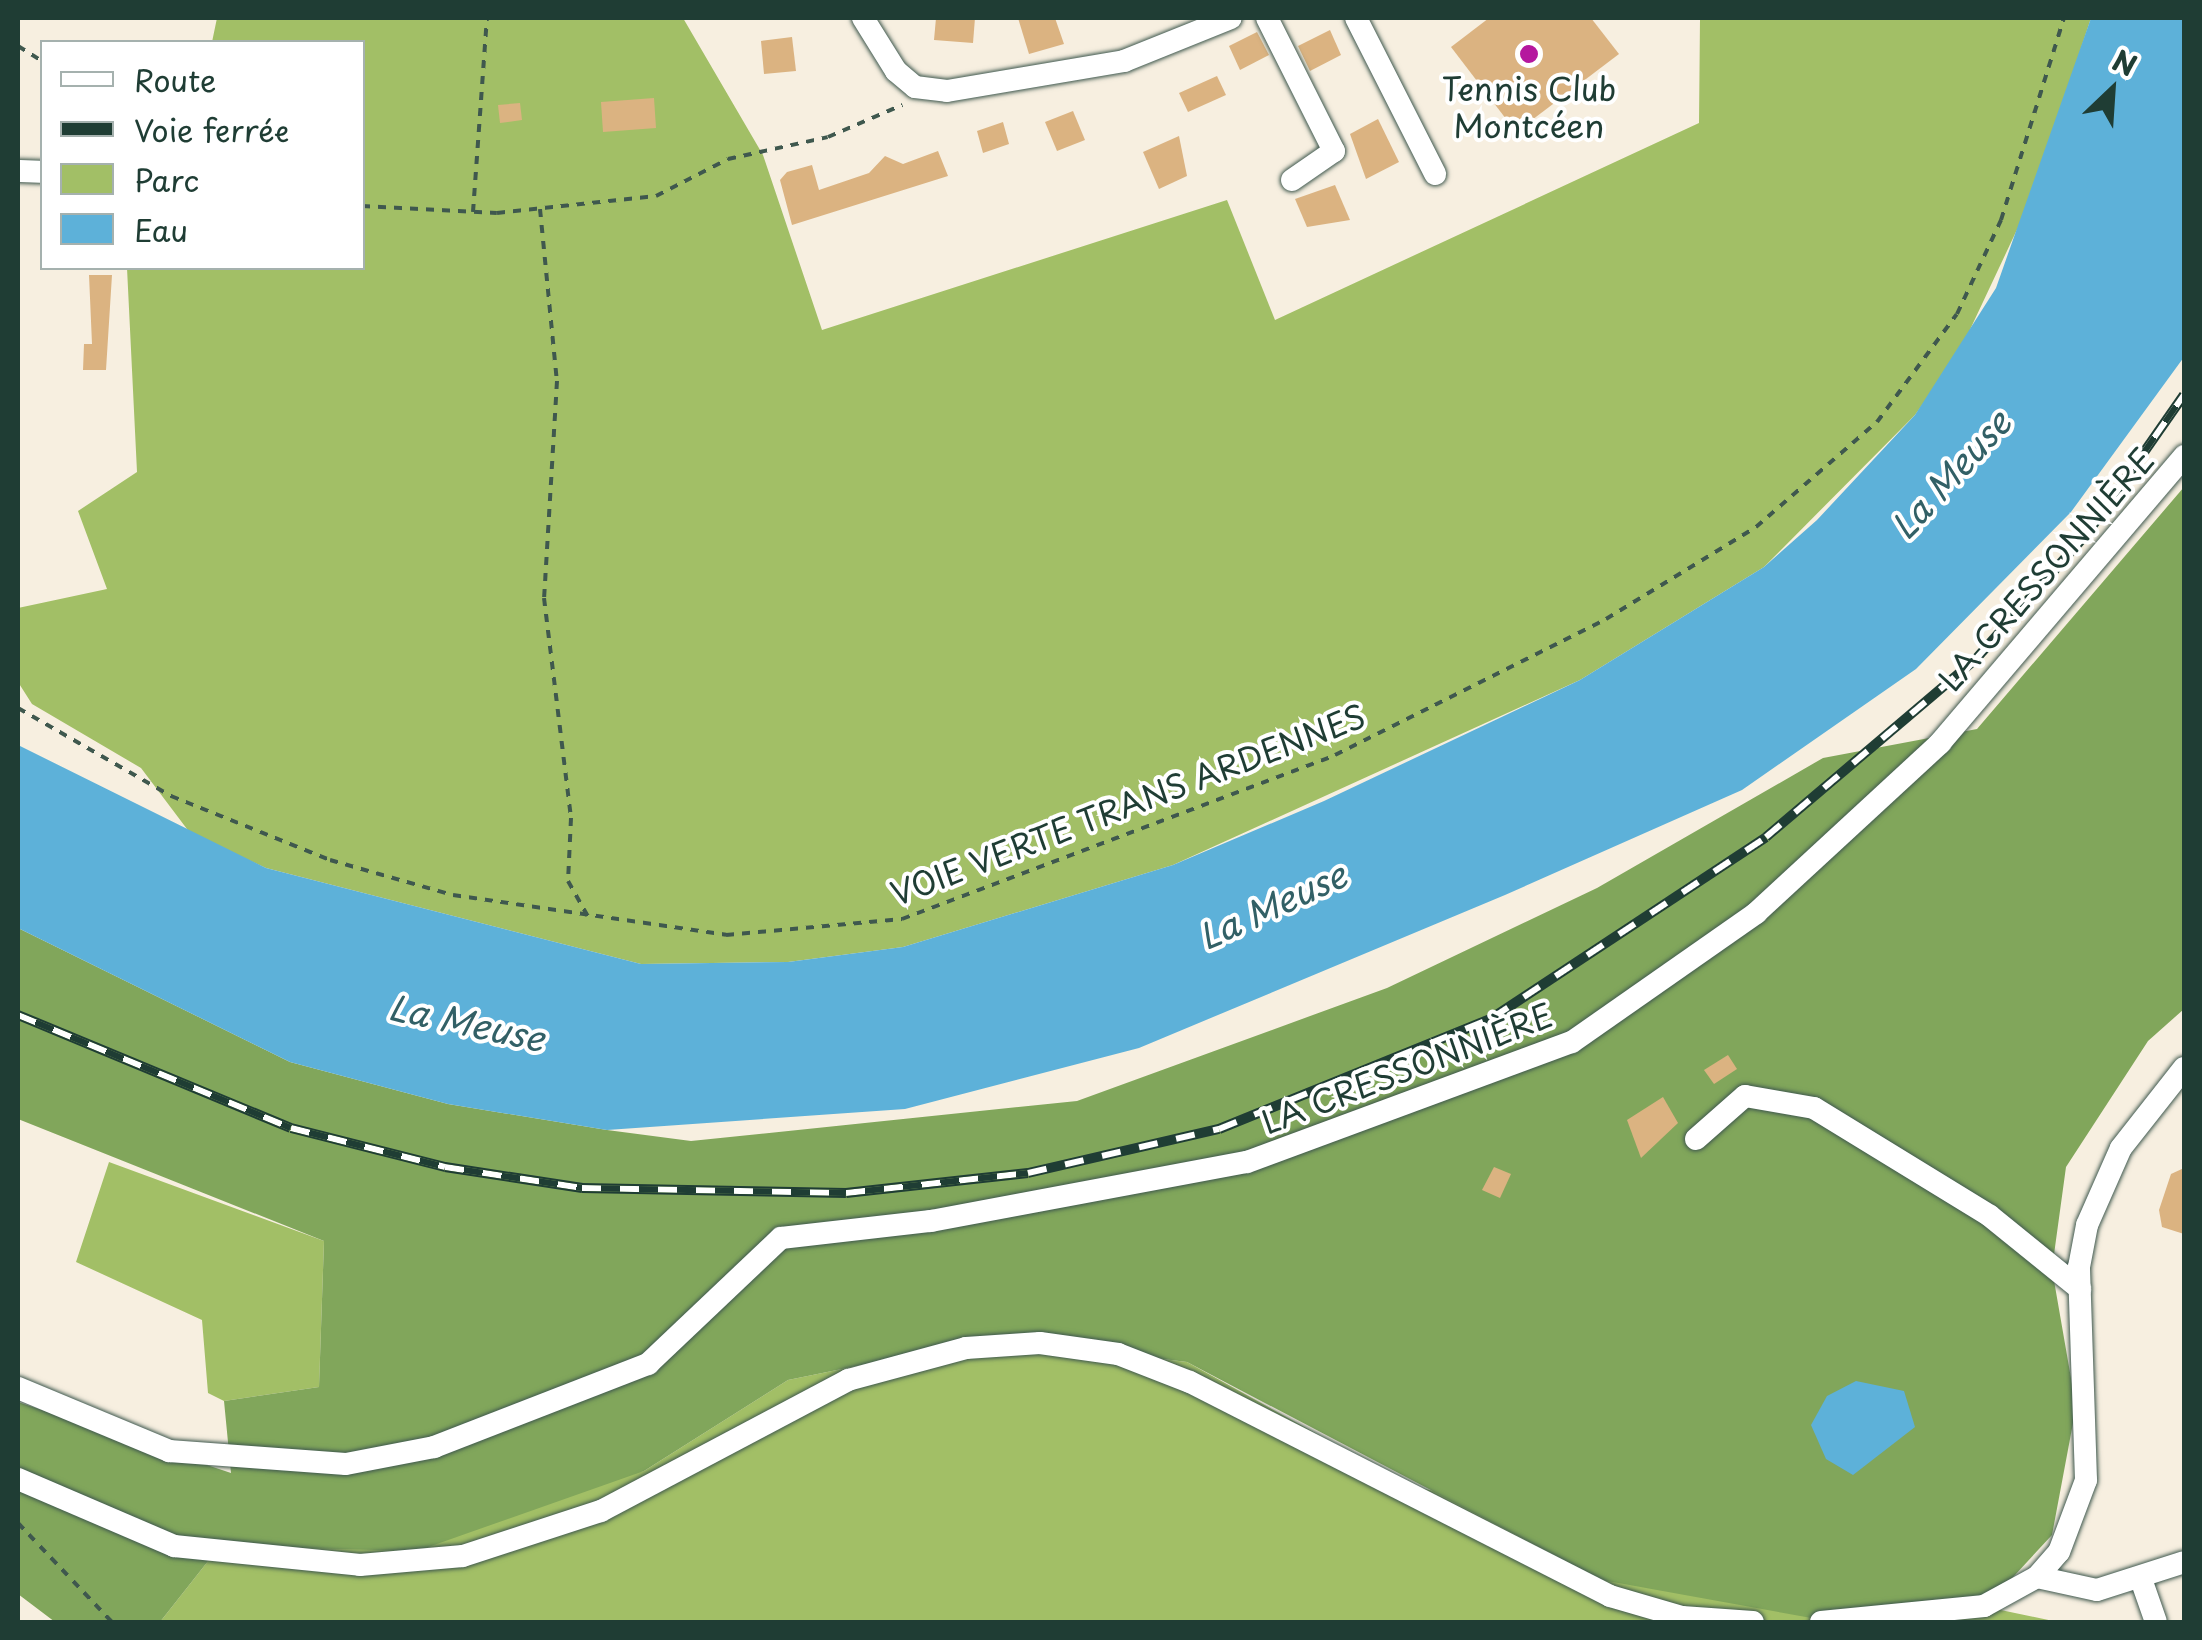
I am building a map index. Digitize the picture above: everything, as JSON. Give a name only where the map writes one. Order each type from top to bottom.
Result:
[{"type":"street","points":[[863,18],[916,87],[983,89],[1124,61],[1231,18]]},
{"type":"street","points":[[1266,18],[1334,151],[1292,180]]},
{"type":"street","points":[[1356,18],[1435,174]]},
{"type":"street","name":"LA CRESSONNIÈRE","points":[[18,1388],[169,1451],[346,1464],[416,1451],[648,1364],[780,1238],[931,1222],[1247,1162],[1572,1042],[1756,913],[1940,743],[2184,456]]},
{"type":"street","points":[[1821,1622],[1984,1606],[2037,1577],[2058,1552],[2086,1480],[2080,1289],[2099,1187],[2144,1112],[2184,1068]]},
{"type":"street","points":[[1696,1139],[1745,1096],[1814,1108],[1990,1216],[2080,1289]]},
{"type":"street","points":[[18,1479],[174,1546],[360,1565],[464,1556],[601,1511],[848,1380],[966,1348],[1040,1342],[1118,1354],[1190,1382],[1610,1596],[1682,1618],[1753,1622]]},
{"type":"street","points":[[2037,1577],[2098,1590],[2142,1582],[2184,1562]]},
{"type":"street","points":[[2142,1582],[2156,1622]]},
{"type":"path","points":[[473,212],[486,18]]},
{"type":"path","name":"VOIE VERTE TRANS ARDENNES","points":[[18,708],[171,796],[330,860],[590,920],[726,935],[902,919],[1335,754],[1688,573],[1820,476],[1922,367],[2001,220],[2064,18]]},
{"type":"path","points":[[18,46],[40,60]]},
{"type":"path","points":[[365,206],[473,212],[656,196],[728,159],[882,115],[907,103],[916,87]]},
{"type":"path","points":[[540,209],[557,381],[544,598],[571,818],[568,881],[590,920]]},
{"type":"path","points":[[18,1523],[112,1622]]},
{"type":"green space","points":[[217,18],[683,18],[763,155],[822,330],[1227,200],[1275,320],[1699,123],[1700,18],[2091,18],[2030,202],[1959,353],[1915,415],[1764,567],[1580,680],[1173,865],[903,947],[788,962],[641,964],[266,868],[190,833],[141,768],[32,704],[18,682],[18,608],[107,589],[78,511],[137,472],[127,270],[365,270],[365,40],[212,40]]},
{"type":"green space","points":[[2184,487],[2184,1009],[2148,1041],[2066,1167],[2052,1269],[2076,1407],[2052,1535],[1989,1603],[1817,1619],[1602,1580],[1187,1362],[994,1338],[788,1380],[644,1471],[417,1551],[220,1546],[160,1622],[55,1622],[18,1594],[18,1402],[231,1473],[224,1401],[319,1387],[324,1241],[18,1119],[18,928],[290,1062],[448,1104],[607,1130],[691,1141],[1077,1101],[1387,988],[1597,888],[1823,758],[1977,729]]},
{"type":"green space","points":[[109,1162],[324,1241],[319,1387],[224,1401],[208,1393],[202,1320],[76,1262]]},
{"type":"green space","points":[[994,1338],[1187,1362],[1411,1486],[2058,1622],[160,1622],[220,1546],[644,1471],[788,1380]]},
{"type":"water","name":"La Meuse","points":[[2091,18],[2184,18],[2184,357],[2071,512],[1916,669],[1742,790],[1505,895],[1139,1048],[905,1109],[607,1130],[448,1104],[290,1062],[18,928],[18,745],[266,868],[641,964],[788,962],[903,947],[1173,865],[1324,801],[1580,680],[1764,567],[1817,520],[1915,415],[1996,288]]},
{"type":"water","points":[[1856,1381],[1904,1391],[1915,1427],[1853,1475],[1826,1459],[1811,1425],[1827,1396]]},
{"type":"building","points":[[936,18],[975,18],[973,43],[934,40]]},
{"type":"building","points":[[1018,18],[1055,18],[1064,44],[1029,54]]},
{"type":"building","points":[[1489,18],[1591,18],[1619,54],[1516,132],[1451,47]]},
{"type":"building","points":[[1330,30],[1341,55],[1310,71],[1298,46]]},
{"type":"building","points":[[1257,32],[1269,55],[1240,70],[1229,46]]},
{"type":"building","points":[[792,37],[796,71],[764,74],[761,41]]},
{"type":"building","points":[[1217,76],[1226,95],[1188,112],[1179,93]]},
{"type":"building","points":[[654,98],[656,128],[603,132],[601,102]]},
{"type":"building","points":[[520,103],[522,120],[500,123],[498,105]]},
{"type":"building","points":[[1073,111],[1085,140],[1057,151],[1045,122]]},
{"type":"building","points":[[1378,119],[1399,162],[1366,179],[1350,134]]},
{"type":"building","points":[[1003,122],[1009,144],[983,153],[977,131]]},
{"type":"building","points":[[1179,136],[1187,176],[1159,189],[1143,152]]},
{"type":"building","points":[[938,151],[948,176],[792,225],[780,180],[787,172],[812,165],[819,190],[869,173],[885,156],[903,164]]},
{"type":"building","points":[[1335,185],[1350,220],[1307,227],[1295,199]]},
{"type":"building","points":[[89,275],[112,275],[106,370],[83,370],[84,344],[92,344]]},
{"type":"building","points":[[1728,1055],[1737,1069],[1714,1084],[1704,1070]]},
{"type":"building","points":[[1663,1097],[1678,1123],[1641,1158],[1627,1120]]},
{"type":"building","points":[[1494,1167],[1511,1174],[1500,1198],[1482,1190]]},
{"type":"building","points":[[2184,1168],[2184,1234],[2162,1227],[2159,1210],[2171,1174]]},
{"type":"railway","points":[[18,1015],[291,1128],[445,1167],[582,1188],[846,1193],[1028,1173],[1219,1129],[1492,1018],[1766,837],[1975,660],[2089,531],[2184,395]]},
{"type":"place","name":"Tennis Club Montcéen","points":[[1529,54]]}]
